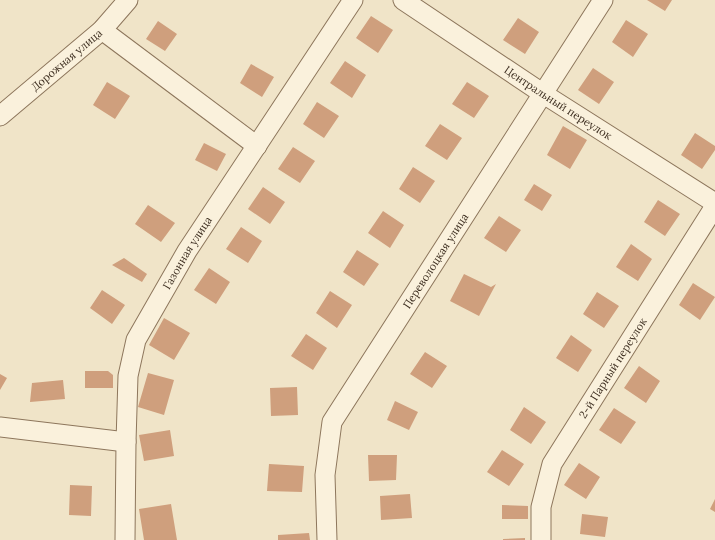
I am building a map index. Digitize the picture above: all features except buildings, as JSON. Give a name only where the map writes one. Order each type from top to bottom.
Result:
[{"type":"street","name":"Дорожная улица","points":[[0,116],[102,30],[128,0]]},
{"type":"street","name":"Газонная улица","points":[[125,540],[128,376],[136,340],[187,251],[353,0]]},
{"type":"street","name":"Центральный переулок","points":[[402,0],[542,93],[715,203]]},
{"type":"street","name":"Переволоцкая улица","points":[[327,540],[325,475],[332,422],[603,0]]},
{"type":"street","points":[[102,30],[257,146]]},
{"type":"street","name":"2-й Парный переулок","points":[[541,540],[541,507],[552,464],[715,206]]},
{"type":"street","points":[[0,427],[126,442]]}]
